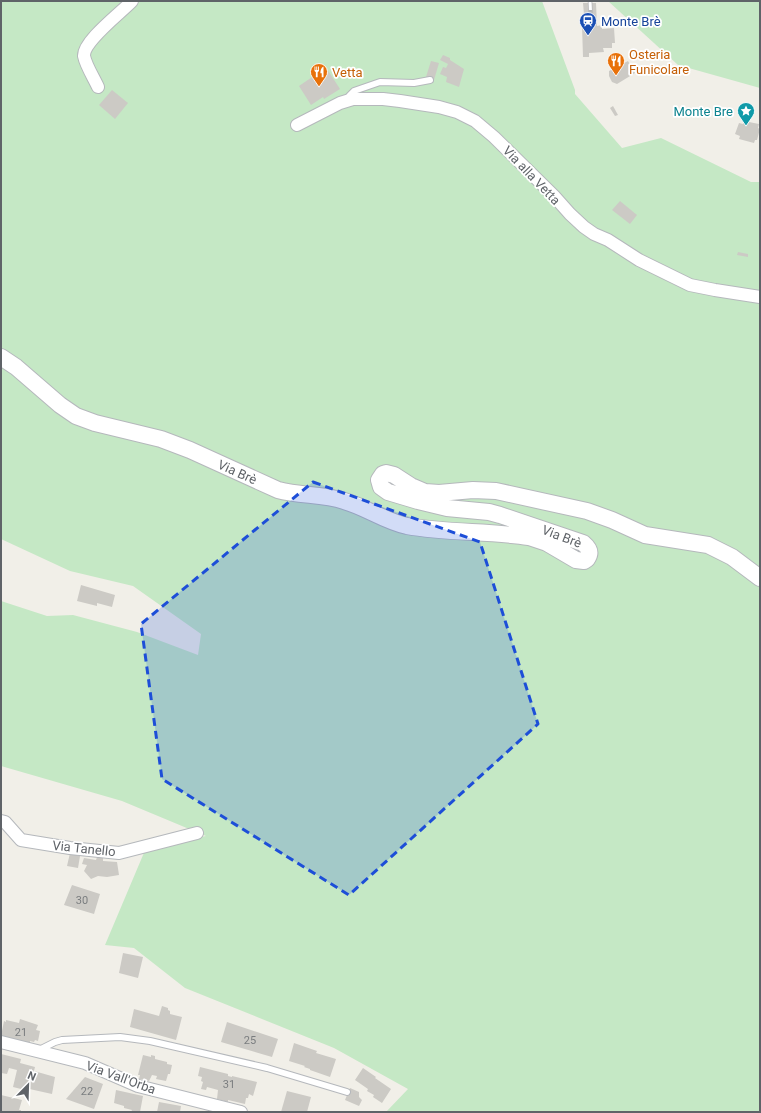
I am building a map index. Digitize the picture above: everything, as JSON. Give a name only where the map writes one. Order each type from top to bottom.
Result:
[{"type":"street","points":[[98,87],[85,59],[85,50],[97,34],[132,1]]},
{"type":"street","name":"Via alla Vetta","points":[[297,125],[347,100],[400,100],[450,110],[465,116],[484,128],[554,196],[570,214],[594,234],[608,240],[639,260],[690,285],[760,297]]},
{"type":"street","name":"Via Brè","points":[[1,358],[16,367],[60,405],[76,416],[95,423],[161,439],[190,450],[278,490],[347,501],[382,518],[406,525],[529,536],[547,543],[576,560],[580,561],[587,559],[590,552],[583,543],[500,515],[488,512],[447,508],[388,492],[381,486],[379,480],[383,474],[390,473],[411,486],[425,492],[439,493],[484,491],[510,494],[586,511],[645,535],[708,545],[732,557],[760,578]]},
{"type":"street","name":"Via Tanello","points":[[1,822],[5,822],[21,840],[70,848],[119,853],[197,833]]},
{"type":"street","name":"Via Vall'Orba","points":[[1,1042],[85,1063],[138,1086],[240,1112]]},
{"type":"lane","points":[[347,100],[351,93],[371,84],[385,82],[414,83],[430,80]]},
{"type":"lane","points":[[38,1051],[62,1040],[120,1037],[128,1038],[157,1043],[267,1068],[347,1092]]},
{"type":"highlighted area","points":[[313,482],[480,542],[538,724],[349,895],[162,779],[141,624]]},
{"type":"green space","points":[[1,1],[542,1],[575,90],[575,94],[622,148],[661,138],[751,182],[760,182],[760,1112],[386,1112],[408,1089],[334,1048],[185,988],[134,948],[105,945],[146,848],[206,836],[122,801],[1,766],[1,601],[47,616],[73,615],[137,632],[198,655],[201,634],[133,586],[70,571],[1,539]]},
{"type":"green space","points":[[608,1],[760,1],[760,88],[678,65]]},
{"type":"building","points":[[583,3],[596,3],[597,26],[602,25],[602,29],[614,28],[615,43],[612,43],[612,48],[603,48],[604,52],[589,53],[589,57],[583,57],[582,26],[585,26]]},
{"type":"building","points":[[443,55],[450,58],[450,60],[464,69],[459,87],[446,82],[447,77],[440,74],[443,67],[446,68],[448,64],[440,60]]},
{"type":"building","points":[[431,61],[439,63],[434,80],[426,77]]},
{"type":"building","points":[[628,61],[635,73],[617,84],[612,82],[609,76],[609,71]]},
{"type":"building","name":"Vetta","points":[[327,69],[340,89],[324,99],[323,97],[311,105],[299,86],[321,71],[322,72]]},
{"type":"building","points":[[112,90],[128,103],[115,119],[99,105]]},
{"type":"building","points":[[613,106],[618,115],[615,116],[610,108]]},
{"type":"building","points":[[744,121],[759,124],[758,128],[760,129],[757,140],[755,140],[754,143],[739,139],[740,136],[735,134],[739,123],[743,124]]},
{"type":"building","points":[[620,201],[637,215],[630,224],[612,210]]},
{"type":"building","points":[[738,252],[748,254],[748,257],[737,255]]},
{"type":"building","points":[[81,585],[115,595],[112,607],[97,603],[97,606],[77,601]]},
{"type":"building","points":[[70,853],[80,856],[78,868],[67,866]]},
{"type":"building","points":[[97,857],[103,858],[103,861],[117,862],[119,875],[107,877],[98,876],[91,879],[84,871],[87,865],[82,864],[84,858],[96,860]]},
{"type":"building","points":[[72,885],[100,894],[94,914],[64,905]]},
{"type":"building","points":[[123,953],[143,957],[138,978],[119,973]]},
{"type":"building","points":[[162,1006],[168,1008],[170,1014],[182,1017],[176,1040],[130,1027],[134,1009],[159,1016]]},
{"type":"building","points":[[20,1019],[38,1025],[36,1030],[40,1031],[38,1041],[30,1041],[30,1044],[1,1036],[4,1021],[6,1022],[6,1020],[19,1023]]},
{"type":"building","points":[[227,1022],[278,1039],[272,1057],[221,1042]]},
{"type":"building","points":[[294,1043],[317,1051],[316,1053],[336,1059],[330,1077],[289,1061]]},
{"type":"building","points":[[1,1054],[21,1059],[20,1063],[35,1067],[34,1071],[55,1077],[52,1094],[13,1087],[17,1070],[9,1068],[7,1074],[1,1073]]},
{"type":"building","points":[[143,1055],[151,1057],[151,1055],[155,1056],[155,1059],[172,1065],[170,1074],[168,1074],[166,1081],[156,1079],[157,1076],[152,1075],[149,1081],[139,1079],[140,1075],[138,1075]]},
{"type":"building","points":[[200,1067],[228,1074],[228,1076],[257,1082],[253,1096],[249,1094],[248,1098],[246,1098],[245,1104],[217,1099],[218,1090],[207,1087],[206,1090],[201,1089],[203,1082],[201,1081],[202,1077],[198,1076]]},
{"type":"building","points":[[363,1068],[391,1089],[382,1103],[373,1097],[374,1095],[367,1091],[368,1089],[355,1080]]},
{"type":"building","points":[[85,1077],[103,1084],[94,1109],[66,1099]]},
{"type":"building","points":[[350,1088],[359,1092],[359,1097],[362,1100],[359,1106],[345,1100]]},
{"type":"building","points":[[116,1090],[143,1096],[140,1112],[131,1112],[132,1110],[114,1103]]},
{"type":"building","points":[[287,1091],[311,1097],[307,1112],[281,1112]]},
{"type":"building","points":[[1,1095],[22,1100],[19,1110],[21,1110],[21,1112],[1,1112]]},
{"type":"building","points":[[159,1102],[181,1106],[180,1112],[157,1112]]},
{"type":"railway","points":[[590,1],[591,22]]},
{"type":"place","name":"Monte Brè","points":[[588,36]]},
{"type":"place","name":"Osteria Funicolare","points":[[616,76]]},
{"type":"place","name":"Vetta","points":[[319,87]]},
{"type":"place","name":"Monte Bre","points":[[746,126]]}]
